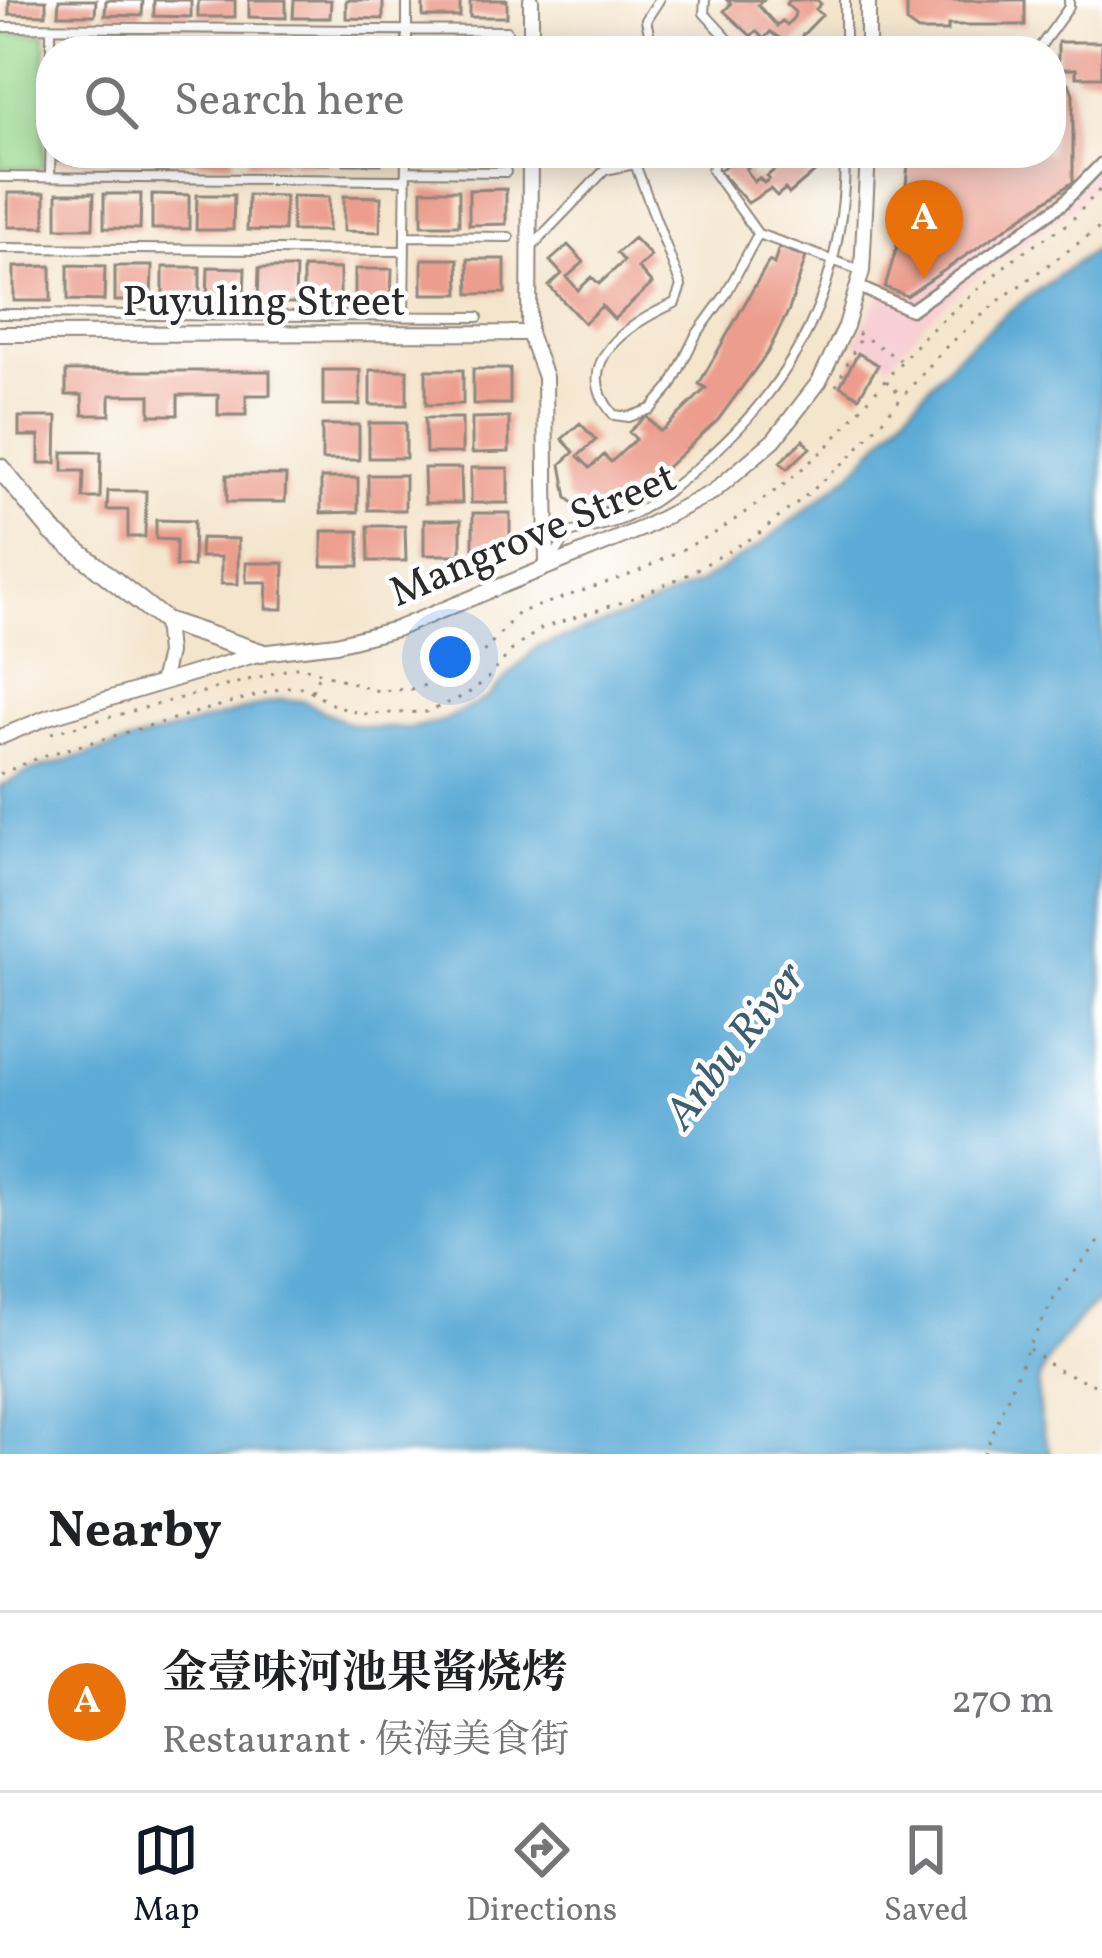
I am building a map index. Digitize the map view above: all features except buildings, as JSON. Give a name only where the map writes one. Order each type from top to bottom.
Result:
[{"type":"street","points":[[531,0],[531,36]]},
{"type":"street","points":[[868,0],[868,36]]},
{"type":"street","points":[[860,287],[911,310],[1062,204],[1102,163]]},
{"type":"street","points":[[530,168],[529,333],[545,377],[547,567]]},
{"type":"street","name":"Mangrove Street","points":[[0,737],[48,717],[261,653],[335,644],[396,628],[643,528],[713,492],[774,440],[819,382],[846,326],[860,287],[867,168]]},
{"type":"street","name":"Puyuling Street","points":[[0,334],[529,333]]},
{"type":"street","points":[[0,468],[53,532],[165,621],[261,653]]},
{"type":"street","points":[[161,683],[168,653],[165,621]]},
{"type":"lane","points":[[407,0],[407,36]]},
{"type":"lane","points":[[650,36],[646,20],[659,0]]},
{"type":"lane","points":[[705,0],[704,13],[725,36]]},
{"type":"lane","points":[[845,0],[845,36]]},
{"type":"lane","points":[[1048,36],[1070,7],[1070,0]]},
{"type":"lane","points":[[0,27],[507,31]]},
{"type":"lane","points":[[51,28],[51,36]]},
{"type":"lane","points":[[50,168],[50,177]]},
{"type":"lane","points":[[404,317],[406,168]]},
{"type":"lane","points":[[530,248],[605,170],[615,168]]},
{"type":"lane","points":[[637,168],[681,286],[675,303],[635,321],[612,342],[600,365],[600,387],[614,415],[629,417],[650,409],[670,386],[758,233]]},
{"type":"lane","points":[[712,168],[758,233],[862,271]]},
{"type":"lane","points":[[547,567],[569,533],[625,518],[684,479],[734,436],[776,388],[809,329],[834,261],[843,168]]},
{"type":"lane","points":[[0,177],[506,172]]},
{"type":"lane","points":[[405,236],[509,237]]},
{"type":"lane","points":[[0,248],[405,250]]},
{"type":"lane","points":[[0,314],[478,317]]},
{"type":"path","points":[[846,326],[902,361]]},
{"type":"path","points":[[836,386],[862,335]]},
{"type":"path","points":[[885,380],[902,396]]},
{"type":"path","points":[[312,692],[321,670]]},
{"type":"path","points":[[984,1454],[1028,1348],[1056,1295],[1102,1238]]},
{"type":"path","points":[[1028,1348],[1055,1369],[1102,1388]]},
{"type":"shaded area","points":[[1102,154],[1102,172],[1082,201],[967,284],[925,322],[890,364],[854,342],[885,287],[907,296],[1091,169]]},
{"type":"green space","points":[[0,33],[45,34],[36,36],[36,168],[0,168]]},
{"type":"water","name":"Anbu River","points":[[1102,244],[1102,1299],[1063,1338],[1040,1377],[1039,1412],[1051,1454],[0,1454],[0,787],[30,771],[281,699],[303,701],[347,723],[374,728],[412,728],[442,721],[487,698],[537,647],[631,614],[699,583],[762,544],[852,473],[956,356]]},
{"type":"place","name":"金壹味河池果酱烧烤","points":[[924,279]]}]
